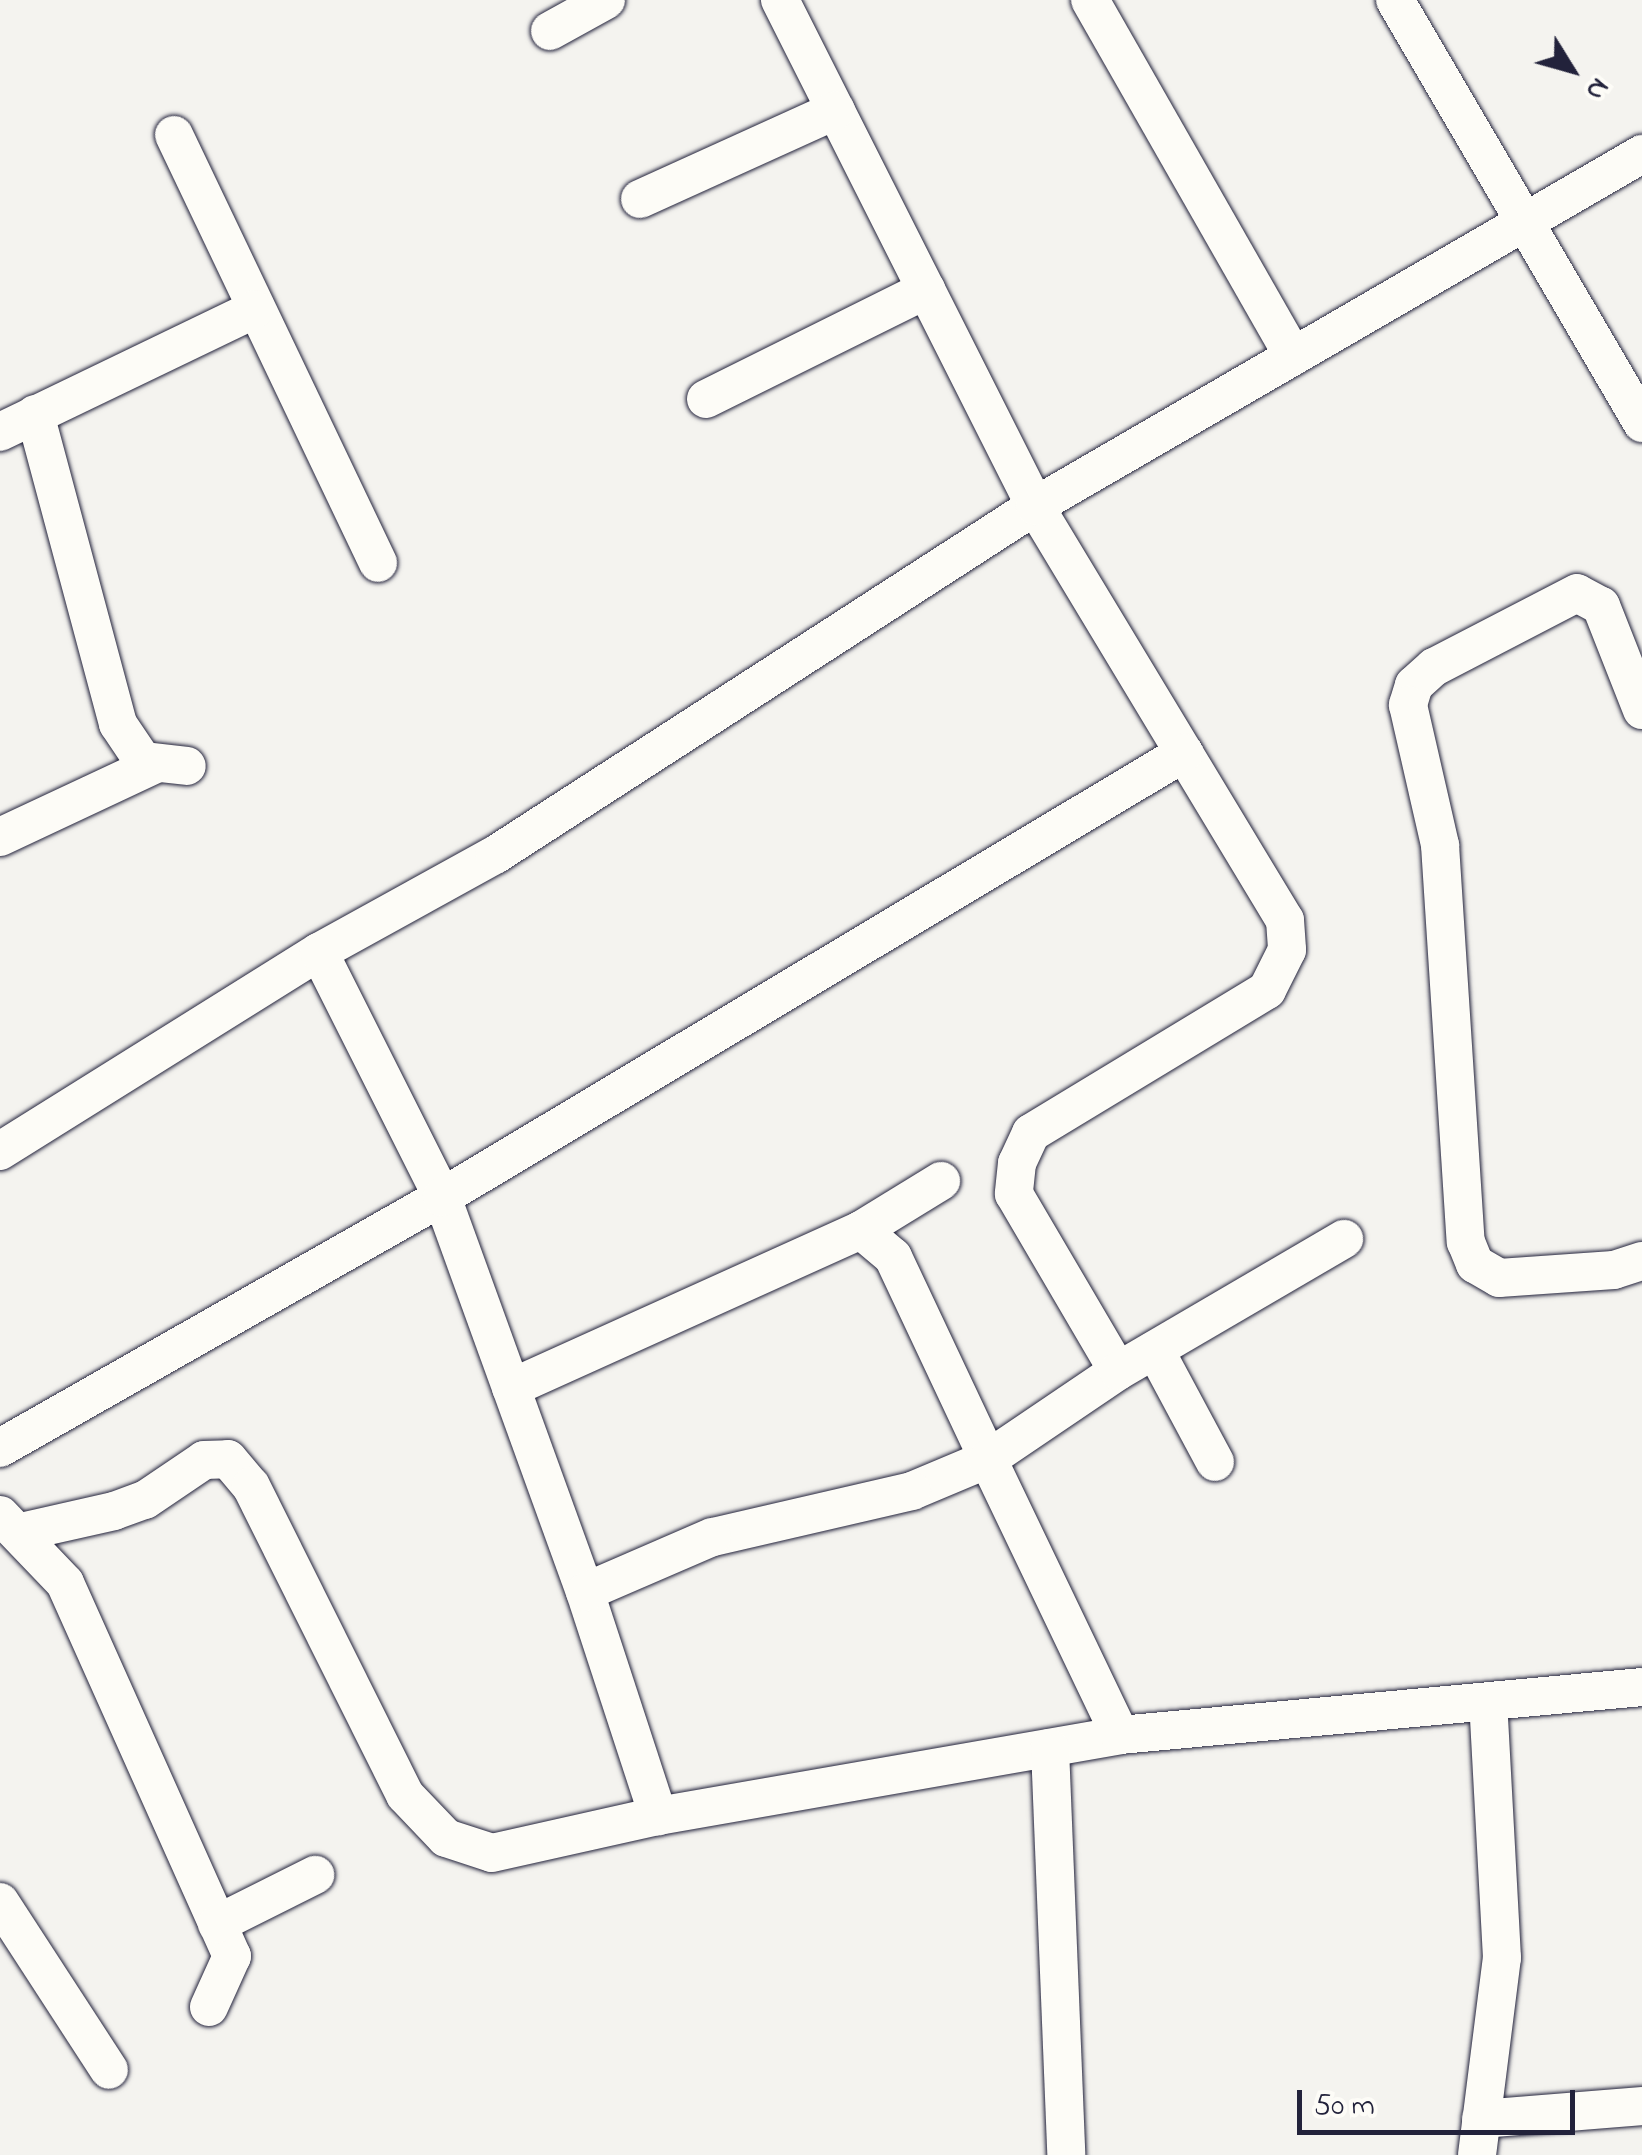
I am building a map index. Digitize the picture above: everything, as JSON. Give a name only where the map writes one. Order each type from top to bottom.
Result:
[{"type":"street","points":[[550,31],[606,0]]},
{"type":"street","points":[[780,0],[1035,506],[1285,920],[1287,950],[1267,990],[1032,1133],[1017,1163],[1014,1194],[1118,1372]]},
{"type":"street","points":[[1090,0],[1293,356]]},
{"type":"street","points":[[1395,0],[1528,221],[1642,423]]},
{"type":"street","points":[[640,199],[836,110]]},
{"type":"street","points":[[174,135],[254,310],[378,562]]},
{"type":"street","points":[[0,1151],[319,952],[494,855],[1035,506],[1642,154]]},
{"type":"street","points":[[706,398],[926,290]]},
{"type":"street","points":[[0,432],[254,310]]},
{"type":"street","points":[[0,837],[171,766],[131,750],[118,724],[35,414]]},
{"type":"street","points":[[1642,710],[1601,606],[1577,594],[1434,667],[1414,685],[1408,705],[1440,845],[1466,1242],[1476,1264],[1499,1278],[1614,1270],[1642,1261]]},
{"type":"street","points":[[0,1448],[442,1197],[1184,752]]},
{"type":"street","points":[[319,952],[442,1197],[585,1592],[658,1816]]},
{"type":"street","points":[[511,1388],[861,1230],[941,1181]]},
{"type":"street","points":[[861,1230],[894,1257],[1120,1736]]},
{"type":"street","points":[[585,1592],[712,1537],[912,1491],[988,1459],[1118,1372],[1344,1239]]},
{"type":"street","points":[[1154,1350],[1215,1462]]},
{"type":"street","points":[[11,1523],[114,1511],[145,1500],[204,1460],[228,1459],[251,1486],[404,1795],[446,1838],[492,1853],[658,1816],[1120,1736],[1642,1687]]},
{"type":"street","points":[[11,1523],[65,1583],[232,1956],[210,2007]]},
{"type":"street","points":[[1488,1701],[1502,1958],[1479,2137],[1642,2106]]},
{"type":"street","points":[[1050,1748],[1066,2155]]},
{"type":"street","points":[[217,1924],[316,1876]]},
{"type":"street","points":[[0,1902],[109,2070]]}]
